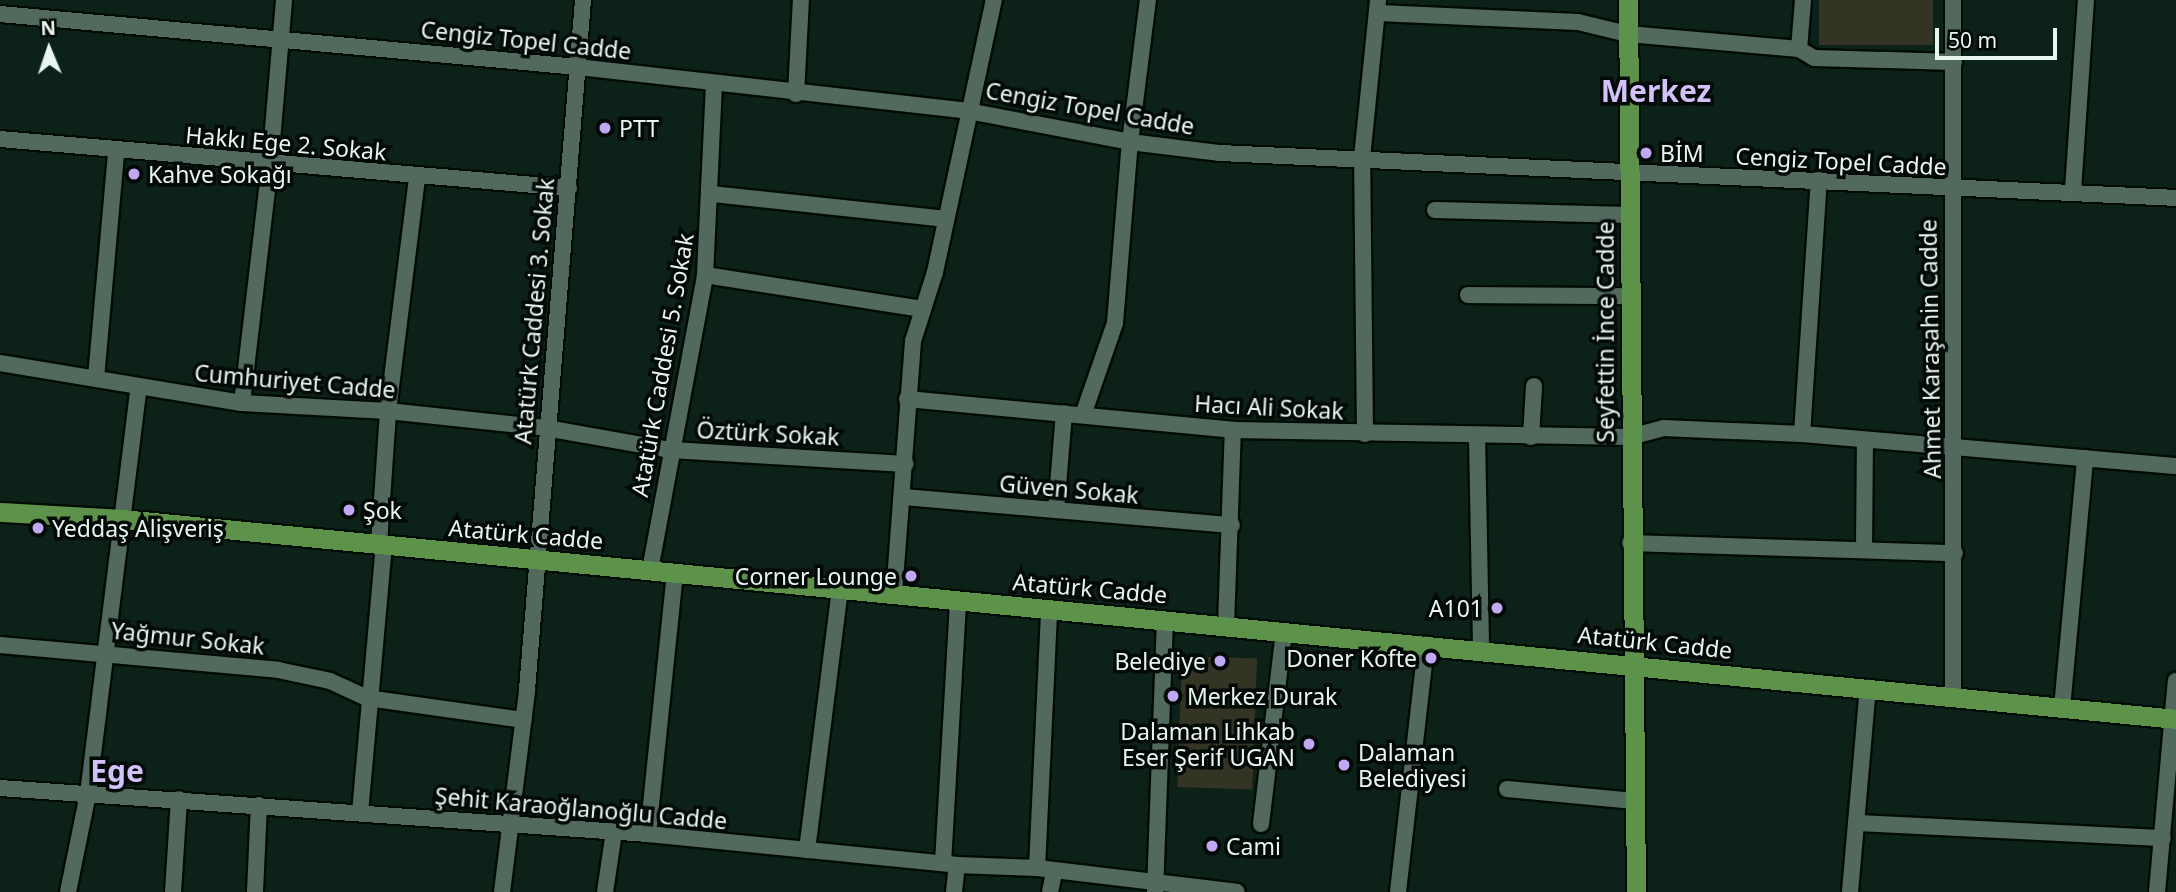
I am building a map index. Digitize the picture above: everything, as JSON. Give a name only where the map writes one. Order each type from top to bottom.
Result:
[{"type":"main road","name":"Seyfettin İnce Cadde","points":[[1628,0],[1630,665],[1636,892]]},
{"type":"main road","name":"Atatürk Cadde","points":[[0,512],[122,519],[2174,719]]},
{"type":"street","points":[[242,403],[270,164],[284,0]]},
{"type":"street","name":"Atatürk Caddesi 3. Sokak","points":[[502,892],[523,720],[534,559],[569,188],[583,0]]},
{"type":"street","points":[[796,94],[801,0]]},
{"type":"street","points":[[894,593],[906,464],[907,399],[913,341],[946,219],[994,0]]},
{"type":"street","points":[[1083,415],[1115,323],[1130,142],[1148,0]]},
{"type":"street","points":[[1799,49],[1803,0]]},
{"type":"street","name":"Ahmet Karaşahin Cadde","points":[[1953,0],[1953,696]]},
{"type":"street","points":[[2073,190],[2086,0]]},
{"type":"street","points":[[1364,434],[1363,158],[1378,6],[1578,22],[1628,34],[1799,49],[1814,58],[1954,61]]},
{"type":"street","name":"Cengiz Topel Cadde","points":[[0,14],[578,67],[796,94],[968,111],[1130,142],[1220,153],[1363,158],[1629,174],[1819,180],[1951,190],[2073,190],[2176,198]]},
{"type":"street","name":"Atatürk Caddesi 5. Sokak","points":[[650,570],[705,275],[712,194],[714,83]]},
{"type":"street","name":"Hakkı Ege 2. Sokak","points":[[0,139],[116,152],[569,188]]},
{"type":"street","points":[[96,378],[116,152]]},
{"type":"street","points":[[360,813],[381,544],[388,411],[417,177]]},
{"type":"street","points":[[1802,434],[1819,180]]},
{"type":"street","points":[[712,194],[946,219]]},
{"type":"street","points":[[1435,211],[1629,215]]},
{"type":"street","points":[[705,275],[922,309]]},
{"type":"street","points":[[1468,295],[1629,296]]},
{"type":"street","name":"Cumhuriyet Cadde","points":[[0,363],[242,403],[388,411],[546,428]]},
{"type":"street","points":[[1531,437],[1534,386]]},
{"type":"street","points":[[68,892],[88,794],[139,387]]},
{"type":"street","name":"Hacı Ali Sokak","points":[[907,399],[1233,430],[1477,437],[1630,437],[1664,428],[1802,434],[1866,442],[1954,446],[2176,466]]},
{"type":"street","points":[[1056,510],[1064,413]]},
{"type":"street","name":"Öztürk Sokak","points":[[546,428],[671,450],[906,464]]},
{"type":"street","points":[[1226,626],[1233,430]]},
{"type":"street","points":[[1477,437],[1481,650]]},
{"type":"street","points":[[1864,550],[1866,442]]},
{"type":"street","points":[[2062,708],[2085,458]]},
{"type":"street","name":"Güven Sokak","points":[[903,498],[1231,525]]},
{"type":"street","points":[[1630,544],[1955,554]]},
{"type":"street","points":[[648,834],[675,572]]},
{"type":"street","points":[[807,850],[840,588]]},
{"type":"street","points":[[954,892],[950,864],[958,600]]},
{"type":"street","points":[[1037,868],[1049,610]]},
{"type":"street","points":[[1156,887],[1165,620]]},
{"type":"street","points":[[1261,824],[1284,631]]},
{"type":"street","name":"Yağmur Sokak","points":[[0,645],[106,652],[278,670],[330,681],[367,698],[523,720]]},
{"type":"street","points":[[1398,892],[1426,645]]},
{"type":"street","points":[[2176,681],[2158,884],[2176,877]]},
{"type":"street","points":[[1850,892],[1868,688]]},
{"type":"street","name":"Şehit Karaoğlanoğlu Cadde","points":[[0,788],[648,834],[950,864],[1037,868],[1054,873],[1156,887],[1237,892]]},
{"type":"street","points":[[1507,789],[1633,801]]},
{"type":"street","points":[[173,892],[179,799]]},
{"type":"street","points":[[255,892],[259,806]]},
{"type":"street","points":[[1856,824],[2163,838]]},
{"type":"street","points":[[605,892],[614,832]]},
{"type":"street","points":[[1050,892],[1054,873]]},
{"type":"green space","points":[[1819,0],[1933,0],[1933,45],[1819,45]]},
{"type":"green space","points":[[1182,656],[1257,659],[1252,790],[1177,787]]},
{"type":"place","name":"PTT","points":[[605,128]]},
{"type":"place","name":"BİM","points":[[1646,153]]},
{"type":"place","name":"Kahve Sokağı","points":[[134,174]]},
{"type":"place","name":"Şok","points":[[349,510]]},
{"type":"place","name":"Yeddaş Alişveriş","points":[[38,528]]},
{"type":"place","name":"Corner Lounge","points":[[911,576]]},
{"type":"place","name":"A101","points":[[1497,608]]},
{"type":"place","name":"Doner Kofte","points":[[1431,658]]},
{"type":"place","name":"Belediye","points":[[1220,661]]},
{"type":"place","name":"Merkez Durak","points":[[1173,696]]},
{"type":"place","name":"Dalaman Lihkab Eser Şerif UGAN","points":[[1309,744]]},
{"type":"place","name":"Dalaman Belediyesi","points":[[1344,765]]},
{"type":"place","name":"Cami","points":[[1212,846]]},
{"type":"district","name":"Merkez","points":[[1656,91]]},
{"type":"district","name":"Ege","points":[[117,771]]}]
